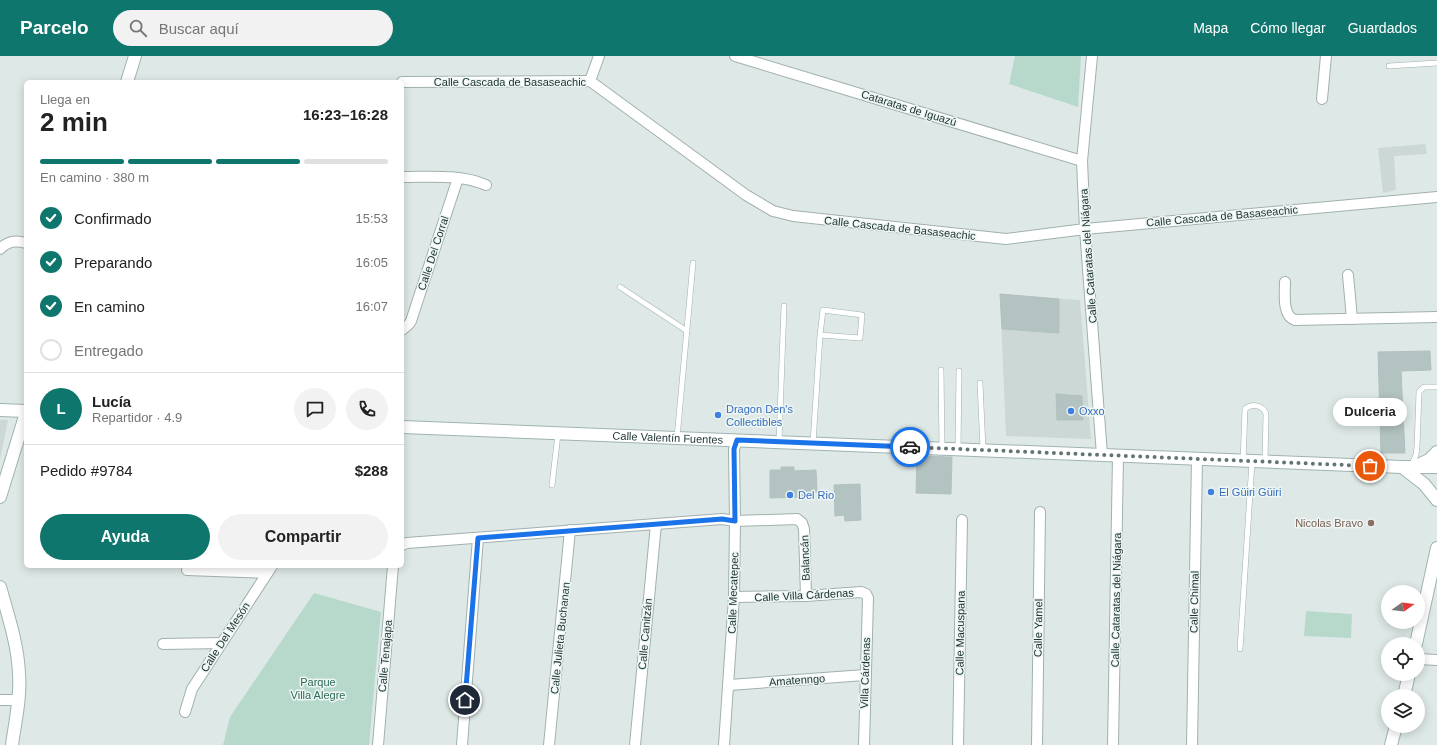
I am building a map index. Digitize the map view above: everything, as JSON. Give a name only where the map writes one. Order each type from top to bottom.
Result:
[{"type":"street","points":[[128,80],[135,56]]},
{"type":"street","points":[[590,81],[599,56]]},
{"type":"street","name":"Cataratas de Iguazú","points":[[735,56],[1082,161]]},
{"type":"street","name":"Calle Cataratas del Niágara","points":[[1092,56],[1082,161],[1085,229],[1102,455]]},
{"type":"street","points":[[1322,98],[1326,56]]},
{"type":"street","name":"Calle Cascada de Basaseachic","points":[[404,82],[590,81],[746,195],[773,210],[792,216],[1006,239],[1085,229],[1437,197]]},
{"type":"street","points":[[404,177],[458,178],[478,181],[486,185]]},
{"type":"street","name":"Calle Del Corral","points":[[404,329],[411,321],[458,178]]},
{"type":"street","points":[[0,249],[6,244],[12,242],[20,241],[24,242]]},
{"type":"street","points":[[1348,275],[1352,319]]},
{"type":"street","points":[[1285,282],[1286,311],[1292,320],[1437,317]]},
{"type":"street","points":[[0,410],[24,412]]},
{"type":"street","points":[[0,497],[24,419]]},
{"type":"street","name":"Calle Valentín Fuentes","points":[[404,426],[1265,462],[1437,467]]},
{"type":"street","name":"Calle Mecatepec","points":[[724,745],[734,597],[734,449],[737,440]]},
{"type":"street","points":[[1437,452],[1429,460],[1408,467],[1437,500]]},
{"type":"street","name":"Calle Cataratas del Niágara","points":[[1114,745],[1118,456]]},
{"type":"street","name":"Calle Chimal","points":[[1192,745],[1197,459]]},
{"type":"street","name":"Calle Yamel","points":[[1037,745],[1040,512]]},
{"type":"street","points":[[404,544],[407,542],[722,519],[735,521]]},
{"type":"street","name":"Balancán","points":[[735,521],[794,519],[800,521],[804,529],[805,538],[806,596]]},
{"type":"street","name":"Calle Macuspana","points":[[958,745],[962,520]]},
{"type":"street","name":"Calle Canitzán","points":[[635,745],[656,524]]},
{"type":"street","name":"Calle Julieta Buchanan","points":[[549,745],[570,530]]},
{"type":"street","points":[[462,745],[478,538]]},
{"type":"street","points":[[1418,637],[1430,593],[1437,548]]},
{"type":"street","name":"Calle Tenajapa","points":[[378,745],[393,568]]},
{"type":"street","points":[[187,570],[270,570]]},
{"type":"street","name":"Calle Del Mesón","points":[[185,712],[192,689],[270,570]]},
{"type":"street","points":[[0,587],[14,641],[18,664],[19,700],[12,745]]},
{"type":"street","name":"Calle Villa Cárdenas","points":[[734,597],[806,596],[861,592],[866,594],[868,600]]},
{"type":"street","name":"Villa Cárdenas","points":[[864,745],[868,600]]},
{"type":"street","points":[[163,644],[222,643]]},
{"type":"street","points":[[1425,659],[1437,660]]},
{"type":"street","name":"Amatenngo","points":[[729,685],[865,675]]},
{"type":"street","points":[[0,700],[19,700]]},
{"type":"street","points":[[1391,745],[1394,733]]},
{"type":"lane","points":[[1389,66],[1437,63]]},
{"type":"lane","points":[[678,438],[693,263]]},
{"type":"lane","points":[[620,287],[687,331]]},
{"type":"lane","points":[[779,442],[784,306]]},
{"type":"lane","points":[[813,443],[820,335],[823,310],[862,314],[860,338],[820,335]]},
{"type":"lane","points":[[941,370],[942,449]]},
{"type":"lane","points":[[958,449],[960,371]]},
{"type":"lane","points":[[980,383],[983,450]]},
{"type":"lane","points":[[1408,467],[1416,455],[1419,392],[1424,387],[1437,387]]},
{"type":"lane","points":[[1240,649],[1247,461],[1245,409],[1249,406],[1261,406],[1265,410],[1265,462]]},
{"type":"lane","points":[[552,485],[558,433]]},
{"type":"shaded area","points":[[1425,144],[1427,154],[1394,156],[1396,190],[1383,193],[1378,148]]},
{"type":"shaded area","points":[[1000,294],[1080,300],[1091,439],[1006,436]]},
{"type":"shaded area","points":[[0,420],[8,420],[0,460]]},
{"type":"green space","points":[[1015,56],[1081,56],[1078,107],[1009,84]]},
{"type":"green space","name":"Parque Villa Alegre","points":[[314,593],[381,612],[369,745],[223,745],[230,717]]},
{"type":"green space","points":[[1306,611],[1352,614],[1351,638],[1304,636]]},
{"type":"building","points":[[1000,294],[1059,299],[1059,333],[1002,329]]},
{"type":"building","points":[[1430,351],[1431,370],[1401,371],[1405,453],[1381,453],[1378,352]]},
{"type":"building","points":[[1056,394],[1082,396],[1083,420],[1057,420]]},
{"type":"building","points":[[917,456],[952,457],[951,494],[916,493]]},
{"type":"building","points":[[781,467],[794,467],[794,471],[816,470],[817,492],[806,493],[806,497],[770,498],[770,470],[781,470]]},
{"type":"building","points":[[860,484],[861,520],[845,521],[844,515],[835,516],[834,485]]},
{"type":"way so far","points":[[910,447],[1370,466]]},
{"type":"place","name":"Oxxo","points":[[1071,411]]},
{"type":"place","name":"Dragon Den's Collectibles","points":[[718,415]]},
{"type":"place","name":"Dulceria","points":[[1370,466]]},
{"type":"place","name":"El Güiri Güiri","points":[[1211,492]]},
{"type":"place","name":"Del Rio","points":[[790,495]]},
{"type":"place","name":"Nicolas Bravo","points":[[1371,523]]},
{"type":"route","points":[[465,700],[478,538],[722,519],[735,521],[734,449],[737,440],[910,447]]}]
